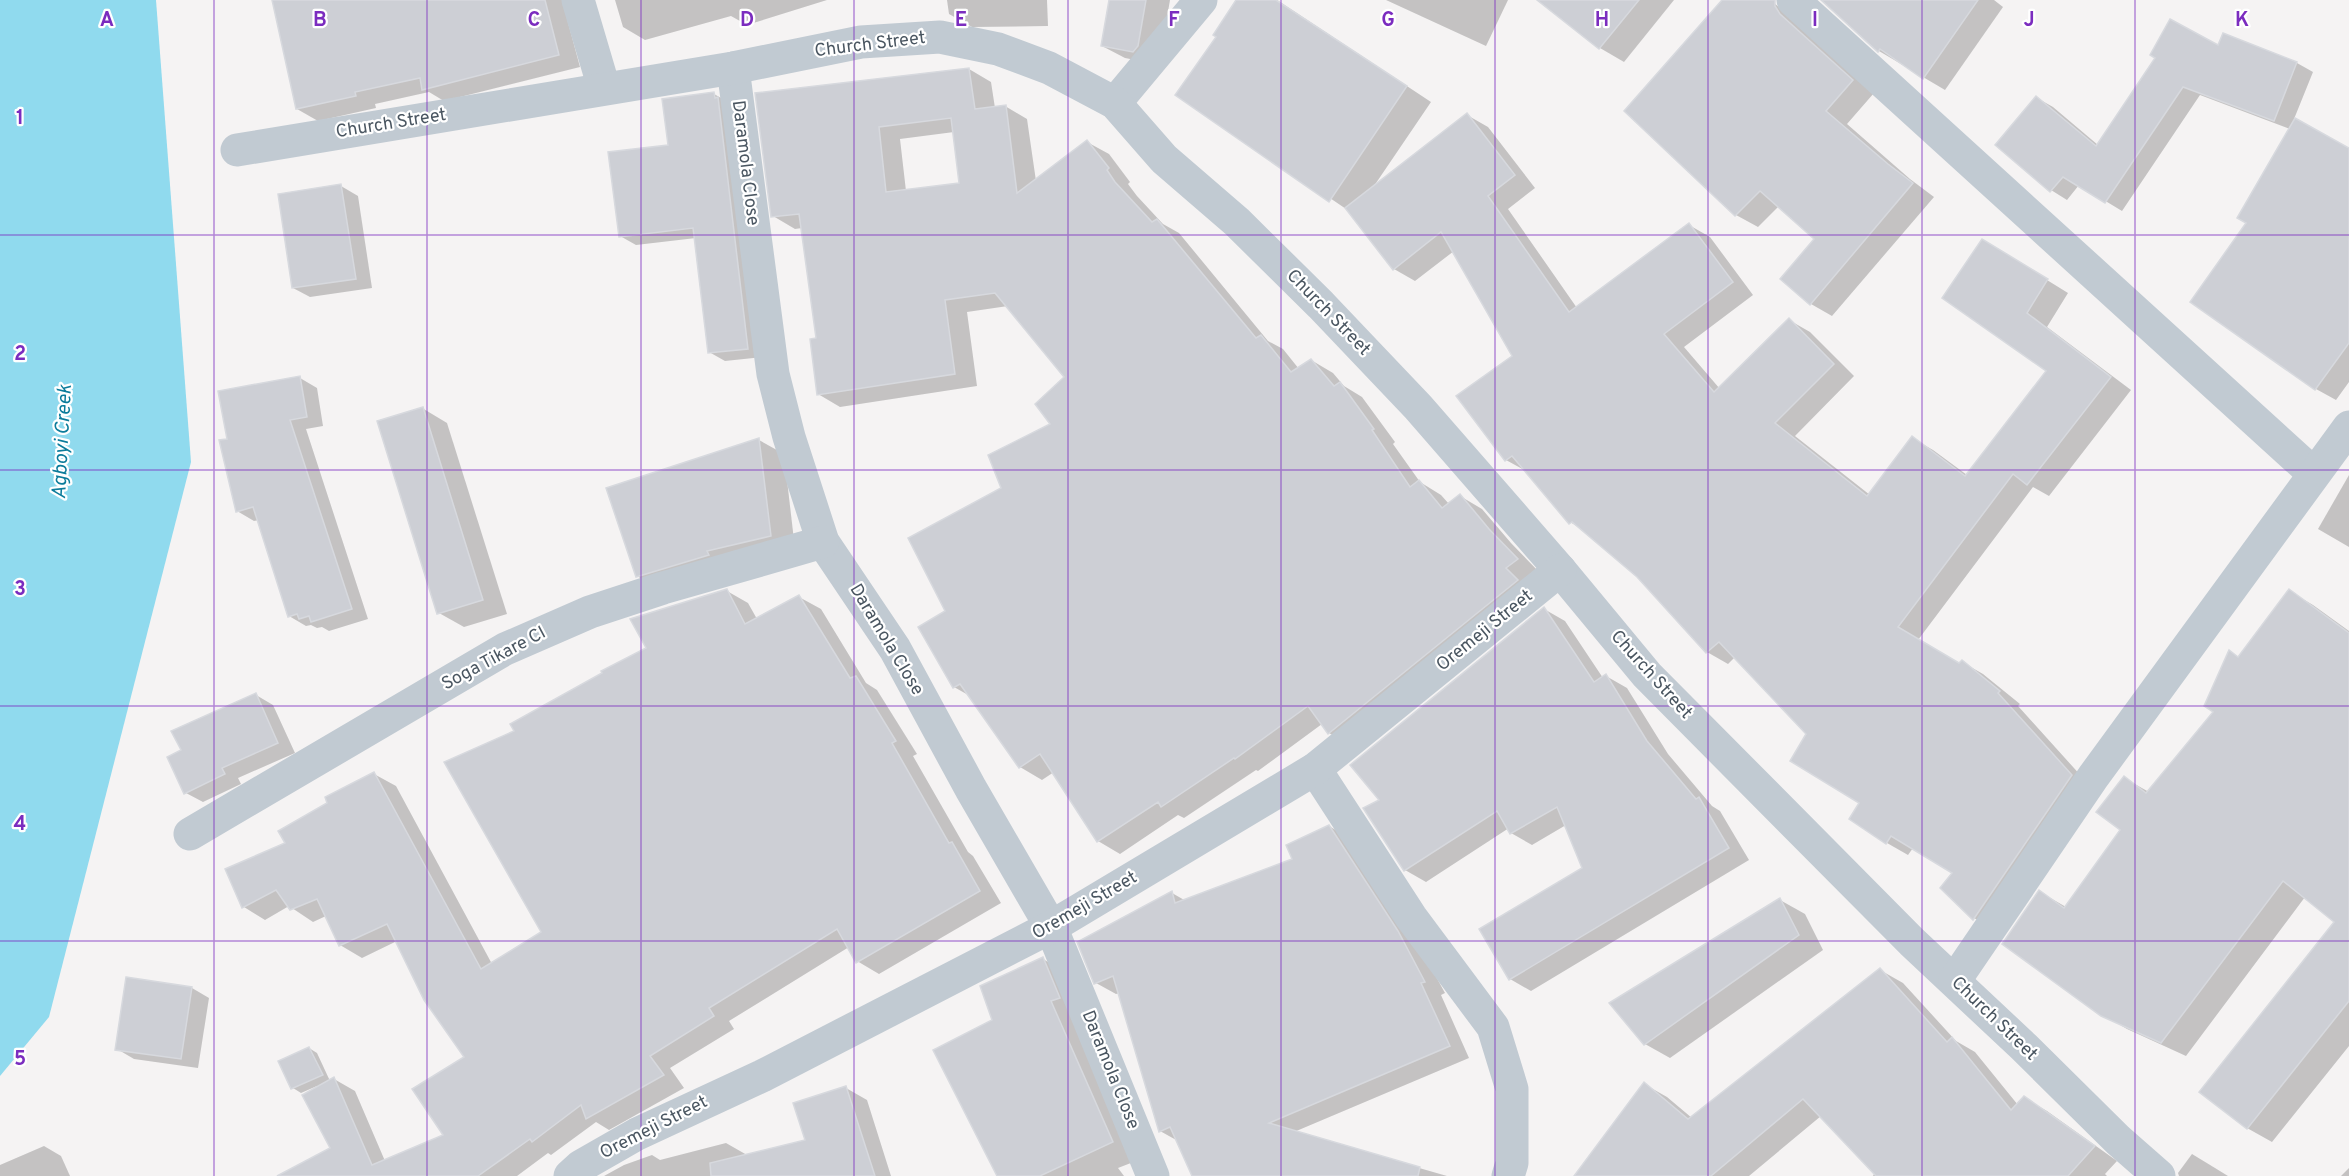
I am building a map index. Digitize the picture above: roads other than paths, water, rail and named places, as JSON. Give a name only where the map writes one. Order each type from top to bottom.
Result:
[{"type":"street","points":[[578,0],[604,88]]},
{"type":"street","points":[[1115,103],[1201,0]]},
{"type":"street","points":[[1793,0],[2314,474]]},
{"type":"street","name":"Church Street","points":[[237,150],[733,68],[861,42],[940,37],[998,49],[1049,68],[1115,103],[1164,159],[1237,222],[1321,305],[1418,407],[1560,570],[1647,675],[1912,942],[2118,1140],[2159,1176]]},
{"type":"street","name":"Daramola Close","points":[[733,68],[773,374],[789,437],[823,542],[895,649],[971,789],[1051,927],[1153,1176]]},
{"type":"street","points":[[1954,980],[2093,777],[2349,427]]},
{"type":"street","name":"Soga Tikare Cl","points":[[190,834],[505,649],[590,612],[663,588],[823,542]]},
{"type":"street","name":"Oremeji Street","points":[[570,1176],[581,1166],[637,1134],[762,1076],[1051,927],[1315,769],[1560,570]]},
{"type":"street","points":[[1315,769],[1411,917],[1493,1027],[1512,1089],[1512,1163],[1508,1176]]},
{"type":"water","name":"Agboyi Creek","points":[[0,0],[156,0],[191,462],[49,1017],[0,1076]]}]
